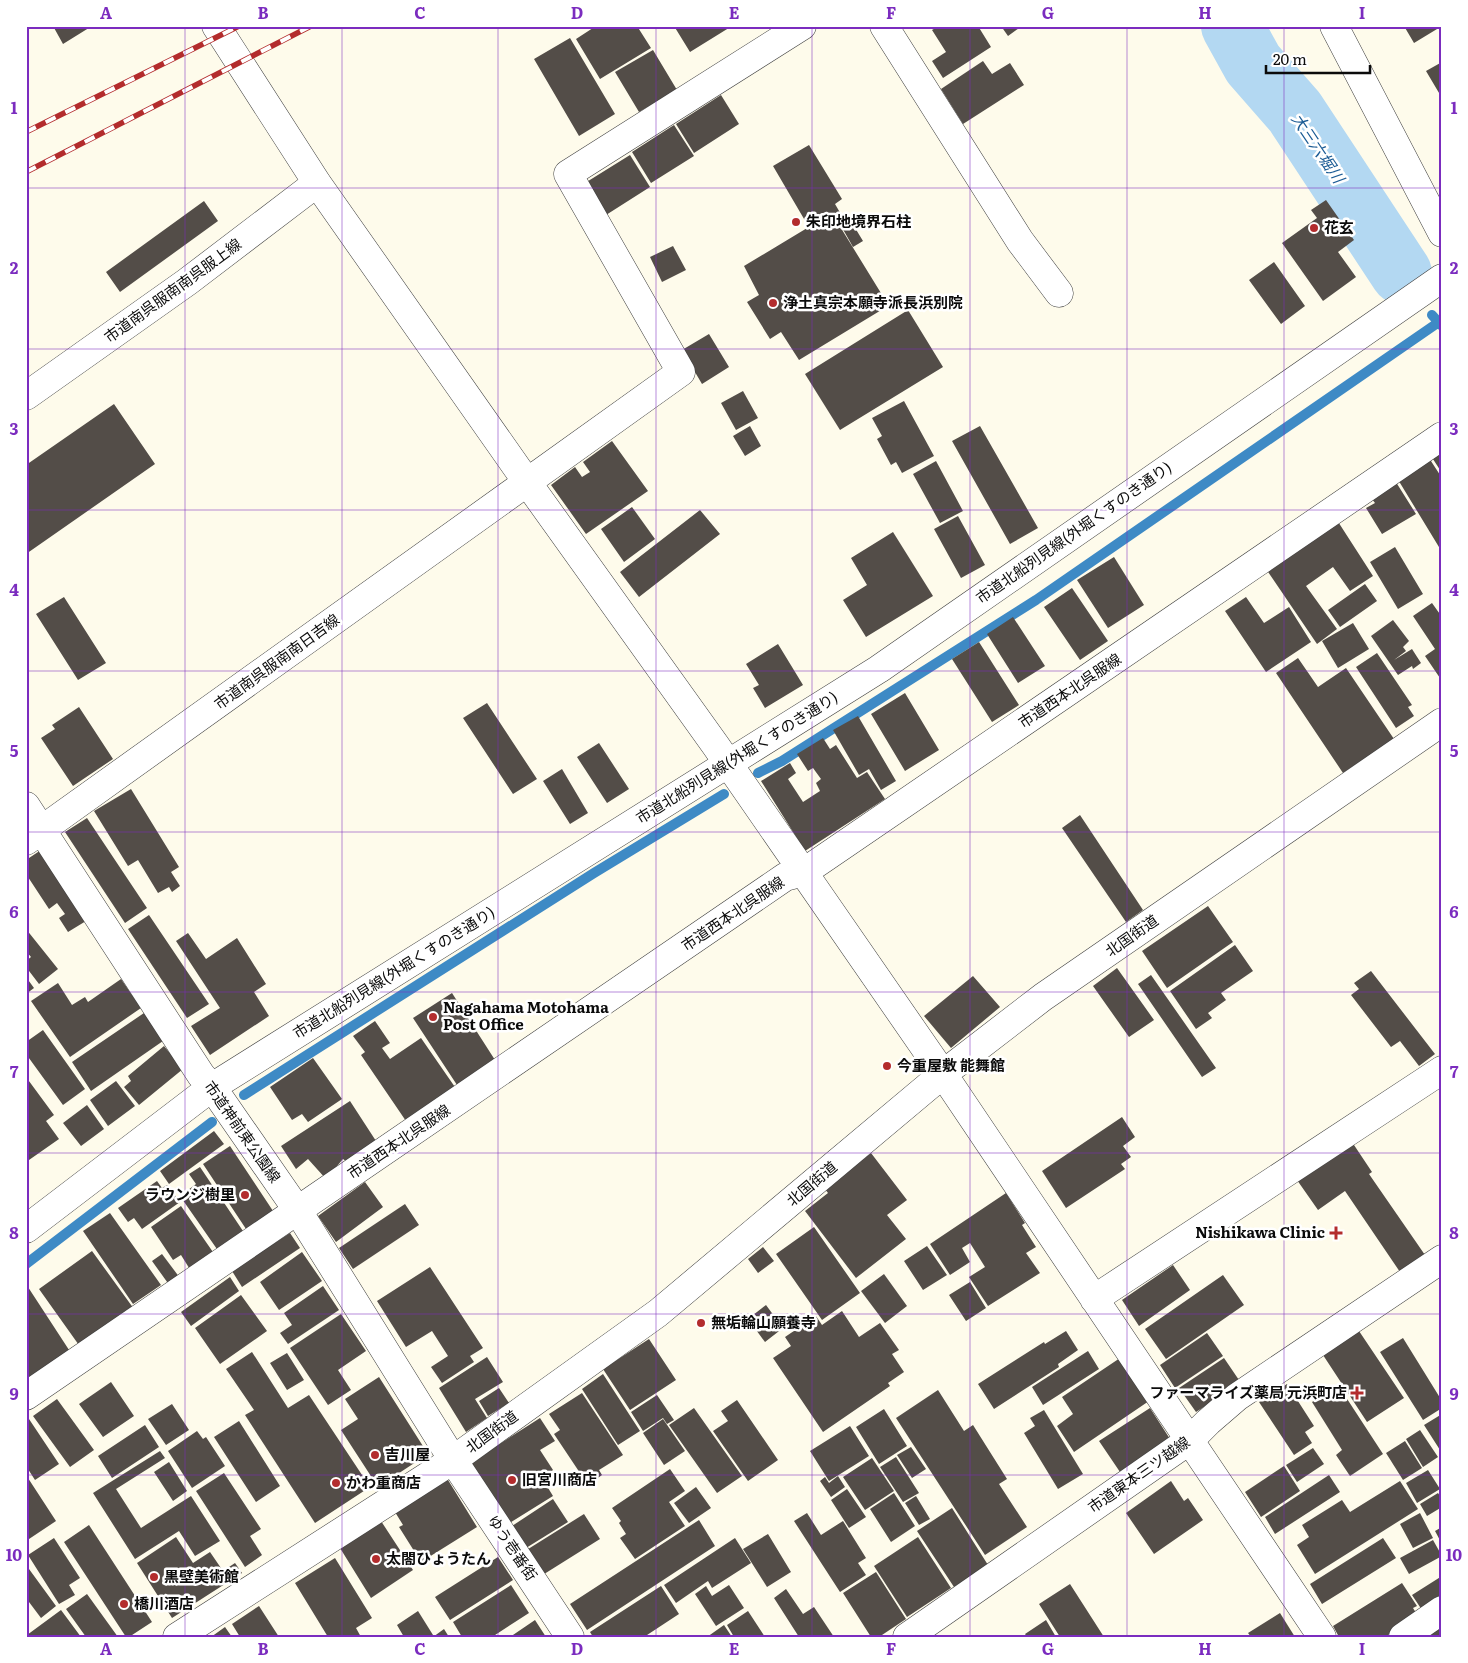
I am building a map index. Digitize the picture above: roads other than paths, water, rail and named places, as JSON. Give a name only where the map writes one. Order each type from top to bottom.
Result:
[{"type":"street","points":[[216,26],[317,183],[527,482],[716,746],[943,1074],[1322,1637]]},
{"type":"street","name":"市道南呉服南南日吉線","points":[[34,836],[681,372],[568,174],[802,26]]},
{"type":"street","points":[[884,26],[1020,241],[1059,293]]},
{"type":"street","points":[[1334,26],[1442,233]]},
{"type":"street","name":"市道南呉服南南呉服上線","points":[[26,396],[187,282],[317,183]]},
{"type":"street","name":"市道北船列見線(外堀くすのき通り)","points":[[26,1229],[212,1087],[878,669],[1442,278]]},
{"type":"street","name":"市道西本北呉服線","points":[[26,1396],[298,1212],[785,877],[804,872],[1442,436]]},
{"type":"street","name":"北国街道","points":[[177,1637],[453,1460],[658,1313],[943,1074],[1043,997],[1442,722]]},
{"type":"street","name":"市道神前東公園線","points":[[26,806],[34,836],[298,1212],[453,1460]]},
{"type":"street","points":[[1094,1299],[1442,1070]]},
{"type":"street","name":"市道東本三ツ越線","points":[[907,1637],[1190,1440],[1237,1396],[1442,1259]]},
{"type":"street","name":"ゆう壱番街","points":[[453,1460],[570,1637]]},
{"type":"street","points":[[1404,1637],[1442,1610]]},
{"type":"waterway","name":"大三六堀川","points":[[1232,26],[1253,64],[1295,112],[1401,273]]},
{"type":"waterway","name":"大三六堀川","points":[[1432,315],[1442,326]]},
{"type":"waterway","points":[[758,773],[782,761],[1036,600],[1439,322]]},
{"type":"waterway","points":[[244,1095],[594,873],[724,794]]},
{"type":"waterway","points":[[26,1264],[212,1122]]},
{"type":"railway","points":[[26,132],[239,26]]},
{"type":"railway","points":[[26,172],[311,26]]},
{"type":"place","name":"朱印地境界石柱","points":[[796,222]]},
{"type":"place","name":"花玄","points":[[1314,228]]},
{"type":"place","name":"浄土真宗本願寺派長浜別院","points":[[773,303]]},
{"type":"place","name":"Nagahama Motohama Post Office","points":[[433,1017]]},
{"type":"place","name":"今重屋敷 能舞館","points":[[887,1066]]},
{"type":"place","name":"ラウンジ樹里","points":[[245,1195]]},
{"type":"place","name":"Nishikawa Clinic","points":[[1336,1233]]},
{"type":"place","name":"無垢輪山願養寺","points":[[701,1323]]},
{"type":"place","name":"ファーマライズ薬局 元浜町店","points":[[1357,1393]]},
{"type":"place","name":"吉川屋","points":[[375,1455]]},
{"type":"place","name":"旧宮川商店","points":[[512,1480]]},
{"type":"place","name":"かわ重商店","points":[[336,1483]]},
{"type":"place","name":"太閤ひょうたん","points":[[376,1559]]},
{"type":"place","name":"黒壁美術館","points":[[154,1577]]},
{"type":"place","name":"橋川酒店","points":[[124,1604]]}]
